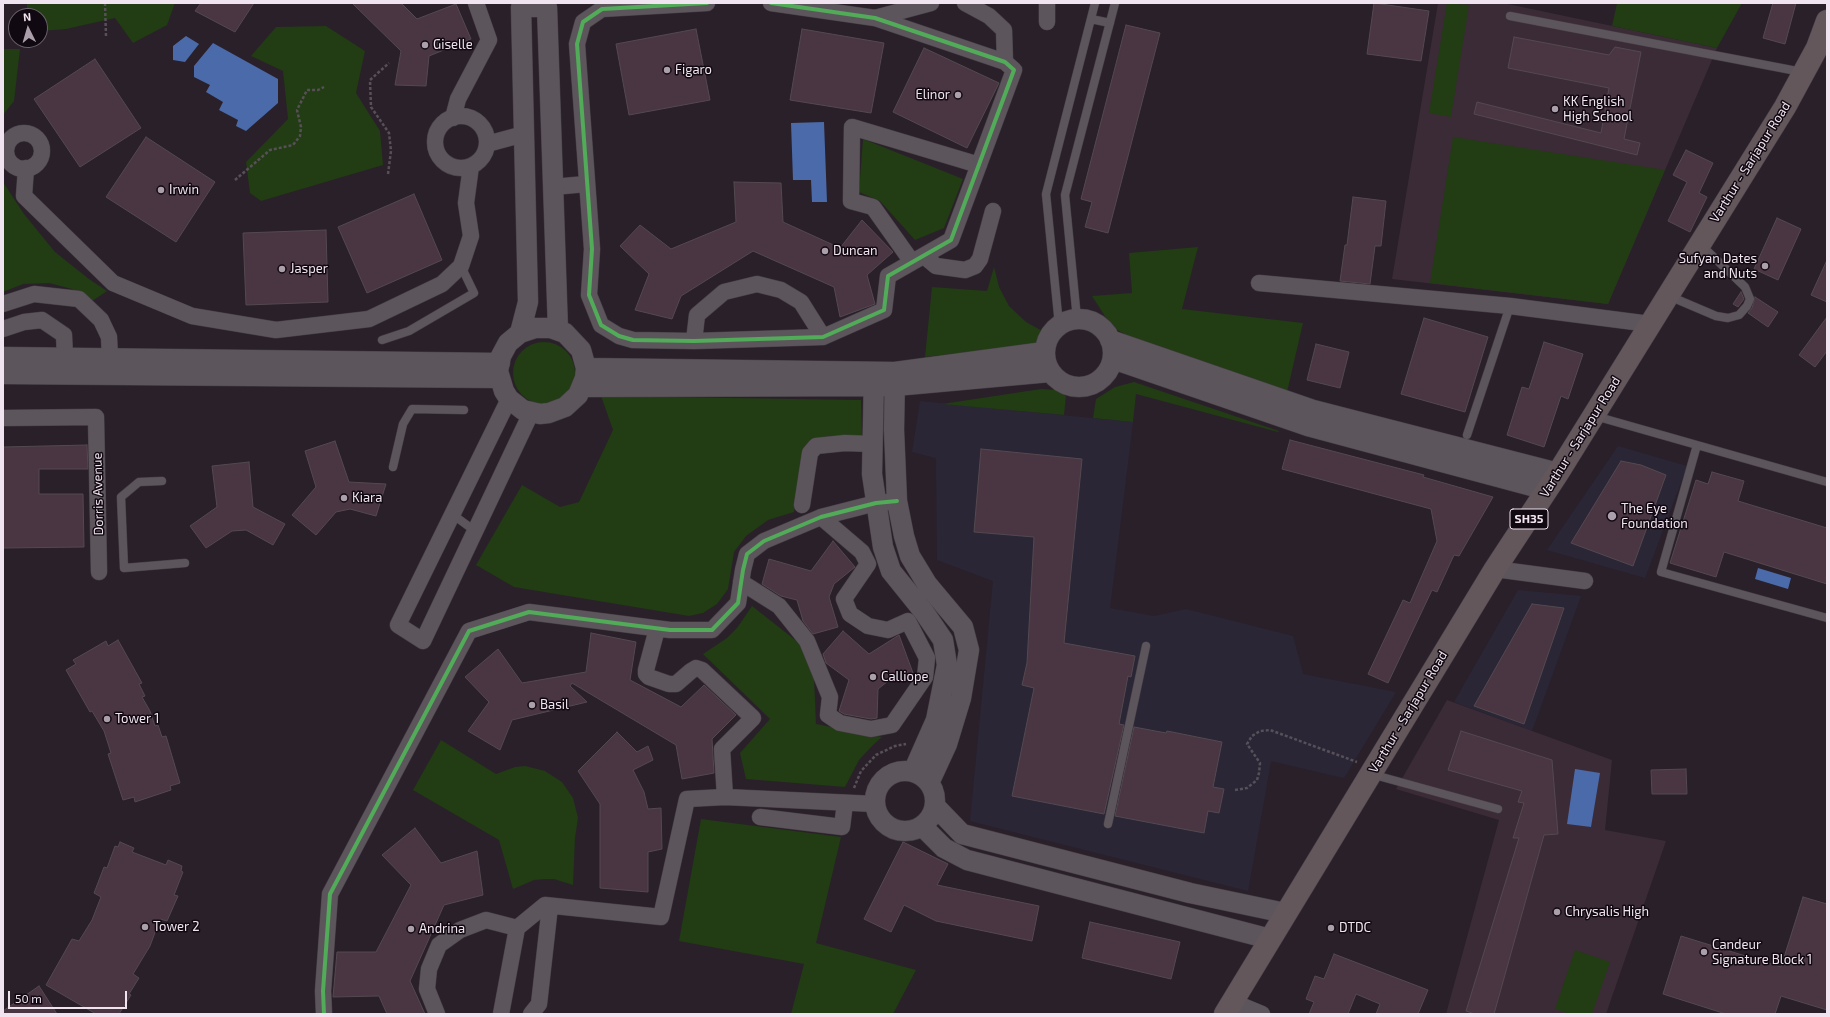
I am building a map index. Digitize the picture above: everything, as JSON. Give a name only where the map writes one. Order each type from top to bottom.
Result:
[{"type":"main road","name":"Varthur - Sarjapur Road","points":[[1229,1008],[1285,913],[1495,569],[1553,482],[1785,107],[1804,73],[1822,50],[1827,20]]},
{"type":"street","points":[[453,118],[458,99],[489,40],[476,3]]},
{"type":"street","points":[[707,3],[602,9],[583,22],[577,44],[586,184],[592,249],[589,295],[601,325],[620,336],[633,340],[694,341],[823,337],[884,310],[888,276],[951,240],[1014,70],[1005,62],[876,18],[771,3]]},
{"type":"street","points":[[876,18],[931,3]]},
{"type":"street","points":[[965,3],[989,16],[1004,30],[1005,62]]},
{"type":"street","points":[[1047,3],[1047,22]]},
{"type":"street","points":[[520,333],[528,302],[521,7],[547,7],[558,330]]},
{"type":"street","points":[[523,72],[550,73]]},
{"type":"street","points":[[467,117],[480,124],[486,137],[487,144],[485,153],[479,161],[471,166],[455,168],[442,160],[438,154],[436,147],[437,132],[441,126],[453,118],[467,117]]},
{"type":"street","points":[[979,165],[852,127],[851,201],[873,207],[918,259],[936,266],[965,270],[975,266],[980,259],[993,211]]},
{"type":"street","points":[[487,144],[524,134]]},
{"type":"street","points":[[26,168],[24,196],[113,283],[192,316],[276,330],[369,319],[442,284],[461,266],[470,236],[466,202],[471,166]]},
{"type":"street","points":[[553,188],[586,184]]},
{"type":"street","points":[[1259,283],[1510,306],[1650,324]]},
{"type":"street","points":[[694,341],[697,315],[724,292],[757,284],[781,290],[801,302],[823,337]]},
{"type":"street","points":[[3,304],[34,294],[79,299],[101,320],[109,337],[110,366]]},
{"type":"street","points":[[3,329],[24,322],[42,320],[64,335],[65,366]]},
{"type":"street","points":[[1088,320],[1096,323],[1103,329],[1111,349],[1108,372],[1102,379],[1084,387],[1065,385],[1050,372],[1046,362],[1044,352],[1046,342],[1051,333],[1068,322],[1088,320]]},
{"type":"street","points":[[535,328],[551,328],[558,330],[576,344],[584,359],[584,378],[576,398],[566,407],[549,413],[531,413],[523,410],[509,399],[504,391],[500,371],[501,356],[508,343],[520,333],[535,328]]},
{"type":"street","points":[[1111,349],[1308,426],[1553,482]]},
{"type":"street","points":[[895,379],[1044,352]]},
{"type":"street","points":[[3,357],[65,366]]},
{"type":"street","points":[[3,374],[65,366],[500,371]]},
{"type":"street","points":[[584,378],[895,379],[1050,372]]},
{"type":"street","points":[[874,379],[872,474],[883,547],[891,571],[924,612],[943,640],[947,665],[936,720],[925,746],[921,778]]},
{"type":"street","points":[[895,379],[894,430],[897,501],[910,556],[927,584],[962,627],[970,650],[961,698],[947,744],[921,778]]},
{"type":"street","points":[[509,399],[398,625],[423,641],[531,413]]},
{"type":"street","name":"Dorris Avenue","points":[[3,418],[96,416],[99,572]]},
{"type":"street","points":[[802,505],[810,453],[816,446],[845,443],[872,444]]},
{"type":"street","points":[[324,1014],[323,991],[330,894],[469,631],[529,612],[657,629],[712,630],[738,603],[747,554],[764,541],[821,518],[876,503],[897,501]]},
{"type":"street","points":[[741,582],[779,606],[807,641],[830,698],[828,715],[840,723],[871,729],[892,725],[925,678],[927,658],[908,621],[888,630],[868,626],[850,614],[844,599],[868,564],[862,552],[821,518]]},
{"type":"street","points":[[1495,569],[1585,581]]},
{"type":"street","points":[[657,629],[646,670],[646,674],[649,677],[669,684],[676,684],[696,668],[702,670],[753,718],[722,749],[725,797]]},
{"type":"street","points":[[896,773],[921,778],[934,794],[934,806],[930,817],[922,826],[910,830],[896,829],[882,820],[875,804],[878,788],[886,779],[896,773]]},
{"type":"street","points":[[501,1014],[517,928],[545,905],[661,917],[687,799],[725,797],[875,804]]},
{"type":"street","points":[[760,817],[842,827],[848,803]]},
{"type":"street","points":[[934,806],[962,834],[1190,893],[1285,913]]},
{"type":"street","points":[[922,826],[944,848],[967,860],[1270,939]]},
{"type":"street","points":[[1183,917],[1190,893]]},
{"type":"street","points":[[530,1014],[539,1004],[550,906]]},
{"type":"street","points":[[437,1014],[427,989],[429,969],[439,945],[460,930],[486,920],[517,928]]},
{"type":"street","points":[[1229,1008],[1262,1014]]},
{"type":"lane","points":[[1068,322],[1046,194],[1095,3]]},
{"type":"lane","points":[[1068,322],[1065,195],[1115,3]]},
{"type":"lane","points":[[1510,16],[1804,73]]},
{"type":"lane","points":[[1091,19],[1110,23]]},
{"type":"lane","points":[[1668,295],[1716,316],[1728,318],[1739,315],[1747,306],[1750,299],[1749,292],[1700,243]]},
{"type":"lane","points":[[382,340],[409,331],[474,293],[461,266]]},
{"type":"lane","points":[[1467,435],[1510,306]]},
{"type":"lane","points":[[393,467],[403,424],[412,410],[464,410]]},
{"type":"lane","points":[[1594,416],[1827,482]]},
{"type":"lane","points":[[1697,445],[1661,572],[1827,618]]},
{"type":"lane","points":[[162,481],[139,482],[121,497],[124,568],[185,563]]},
{"type":"lane","points":[[452,514],[475,531]]},
{"type":"lane","points":[[1108,824],[1146,646]]},
{"type":"lane","points":[[1373,771],[1498,809]]},
{"type":"path","points":[[105,3],[106,36]]},
{"type":"path","points":[[388,174],[391,151],[389,133],[371,107],[370,80],[389,63]]},
{"type":"path","points":[[235,180],[270,150],[293,145],[300,136],[301,127],[297,110],[307,90],[318,90],[324,87]]},
{"type":"path","points":[[1235,790],[1248,788],[1257,780],[1260,763],[1247,744],[1252,736],[1260,731],[1270,730],[1373,771]]},
{"type":"path","points":[[848,803],[861,771],[876,755],[894,746],[904,744],[925,746]]},
{"type":"shaded area","name":"KK English High School","points":[[1438,3],[1503,3],[1717,48],[1608,304],[1392,279]]},
{"type":"shaded area","points":[[920,401],[1133,422],[1110,608],[1154,616],[1186,609],[1293,636],[1303,674],[1396,692],[1344,778],[1271,761],[1248,891],[970,821],[993,581],[937,560],[936,458],[912,452]]},
{"type":"shaded area","points":[[1618,446],[1687,466],[1645,578],[1547,550]]},
{"type":"shaded area","points":[[1518,590],[1581,596],[1532,731],[1454,702]]},
{"type":"shaded area","name":"Chrysalis High","points":[[1447,700],[1612,760],[1605,830],[1666,841],[1606,1014],[1446,1014],[1499,820],[1396,789]]},
{"type":"green space","points":[[27,3],[175,3],[167,25],[133,43],[115,18],[66,29],[48,30],[48,8],[27,8]]},
{"type":"green space","points":[[1447,3],[1469,5],[1451,117],[1429,113]]},
{"type":"green space","points":[[1617,3],[1742,3],[1717,48],[1612,26]]},
{"type":"green space","points":[[326,26],[365,51],[356,93],[380,131],[383,165],[261,201],[250,193],[246,162],[288,119],[283,71],[251,56],[276,27]]},
{"type":"green space","points":[[3,49],[20,49],[14,101],[3,115]]},
{"type":"green space","points":[[1453,137],[1665,170],[1608,304],[1430,283]]},
{"type":"green space","points":[[863,139],[963,179],[944,228],[915,240],[880,201],[859,192]]},
{"type":"green space","points":[[3,182],[24,214],[55,252],[89,279],[107,291],[92,301],[72,289],[49,283],[23,284],[3,292]]},
{"type":"green space","points":[[1198,247],[1182,309],[1303,323],[1287,392],[1141,343],[1112,327],[1092,296],[1132,293],[1129,253]]},
{"type":"green space","points":[[994,267],[999,287],[1009,306],[1026,322],[1046,333],[1043,338],[1034,345],[925,357],[932,287],[987,291]]},
{"type":"green space","points":[[538,342],[550,342],[566,351],[573,361],[575,373],[573,385],[566,395],[550,404],[538,404],[527,399],[518,390],[513,379],[513,367],[518,356],[527,347]]},
{"type":"green space","points":[[1134,382],[1279,431],[1278,432],[1136,394],[1133,422],[1093,418],[1096,399],[1115,387]]},
{"type":"green space","points":[[1041,389],[1056,390],[1066,396],[1064,415],[942,404]]},
{"type":"green space","points":[[601,396],[861,400],[862,438],[808,449],[794,512],[768,520],[746,536],[734,552],[728,589],[717,604],[703,613],[689,616],[514,587],[476,565],[522,485],[560,507],[579,502],[613,430]]},
{"type":"green space","points":[[752,606],[813,654],[816,724],[882,737],[859,760],[845,787],[746,779],[740,753],[770,719],[703,654],[727,638],[737,628]]},
{"type":"green space","points":[[441,740],[496,774],[515,767],[525,766],[545,771],[562,782],[573,798],[578,818],[575,838],[573,885],[554,879],[545,879],[534,880],[513,889],[499,840],[413,790]]},
{"type":"green space","points":[[701,819],[841,837],[816,943],[916,970],[893,1014],[791,1014],[804,964],[679,941]]},
{"type":"green space","points":[[1575,950],[1610,962],[1592,1014],[1570,1014],[1555,1009]]},
{"type":"water","points":[[186,36],[199,44],[185,62],[173,60],[173,46]]},
{"type":"water","points":[[213,43],[278,79],[278,103],[246,131],[236,126],[238,120],[219,110],[223,102],[206,92],[210,85],[194,77],[194,66]]},
{"type":"water","points":[[824,122],[827,202],[812,202],[811,180],[793,180],[791,123]]},
{"type":"water","points":[[1758,568],[1791,578],[1788,589],[1755,579]]},
{"type":"water","points":[[1575,769],[1600,773],[1591,827],[1567,824]]},
{"type":"building","points":[[201,3],[254,3],[235,32],[195,11]]},
{"type":"building","name":"Giselle","points":[[352,3],[401,3],[417,19],[456,4],[471,39],[429,56],[426,86],[395,85],[401,51]]},
{"type":"building","points":[[1374,3],[1429,11],[1421,61],[1367,54]]},
{"type":"building","points":[[1773,3],[1796,3],[1785,44],[1763,38]]},
{"type":"building","points":[[1126,25],[1160,33],[1108,233],[1085,227],[1092,202],[1081,199]]},
{"type":"building","name":"Figaro","points":[[696,29],[710,100],[629,115],[616,44]]},
{"type":"building","points":[[802,29],[884,43],[871,113],[790,100]]},
{"type":"building","points":[[1514,37],[1609,55],[1615,47],[1641,52],[1624,139],[1640,143],[1637,155],[1474,114],[1477,102],[1601,133],[1609,88],[1508,68]]},
{"type":"building","name":"Elinor","points":[[924,48],[999,83],[967,148],[893,112]]},
{"type":"building","points":[[95,59],[141,128],[80,167],[34,99]]},
{"type":"building","name":"Irwin","points":[[146,137],[215,182],[176,242],[106,197]]},
{"type":"building","points":[[1686,150],[1713,163],[1699,193],[1707,197],[1690,232],[1668,221],[1687,182],[1673,175]]},
{"type":"building","name":"Duncan","points":[[734,182],[781,183],[783,222],[840,248],[862,220],[893,252],[867,275],[875,304],[840,317],[834,287],[753,251],[681,296],[672,319],[635,310],[649,274],[620,246],[640,225],[671,249],[736,222]]},
{"type":"building","name":"Jasper","points":[[414,194],[442,260],[367,293],[338,227]]},
{"type":"building","points":[[1353,197],[1386,201],[1381,246],[1375,246],[1370,284],[1340,281],[1345,245],[1347,245]]},
{"type":"building","points":[[1777,218],[1801,229],[1778,280],[1754,269]]},
{"type":"building","name":"Jasper","points":[[326,230],[328,302],[246,305],[243,233]]},
{"type":"building","points":[[1827,260],[1827,302],[1811,295]]},
{"type":"building","points":[[1741,292],[1744,299],[1738,307],[1733,304]]},
{"type":"building","points":[[1755,297],[1778,312],[1768,327],[1748,313],[1752,308]]},
{"type":"building","points":[[1827,317],[1827,351],[1815,367],[1799,355]]},
{"type":"building","points":[[1424,318],[1488,337],[1465,412],[1401,394]]},
{"type":"building","points":[[1544,342],[1583,354],[1568,399],[1561,396],[1544,447],[1507,435],[1522,387],[1529,389]]},
{"type":"building","points":[[1316,344],[1349,352],[1340,388],[1307,380]]},
{"type":"building","points":[[1290,440],[1424,475],[1423,477],[1493,497],[1459,556],[1454,555],[1437,592],[1432,590],[1388,683],[1368,674],[1403,600],[1410,603],[1437,541],[1431,509],[1282,469]]},
{"type":"building","name":"Kiara","points":[[335,441],[349,482],[386,484],[376,516],[350,509],[336,512],[316,535],[292,515],[316,487],[305,451]]},
{"type":"building","points":[[87,445],[88,469],[39,469],[39,494],[83,494],[84,547],[3,548],[3,447]]},
{"type":"building","points":[[981,449],[1082,459],[1064,643],[1135,656],[1131,677],[1128,676],[1119,724],[1124,725],[1104,814],[1012,796],[1034,688],[1022,685],[1027,663],[1034,537],[974,532]]},
{"type":"building","points":[[1621,461],[1641,465],[1666,475],[1633,566],[1571,543]]},
{"type":"building","points":[[249,462],[253,507],[285,524],[273,545],[246,530],[232,531],[206,548],[190,526],[217,507],[212,466]]},
{"type":"building","points":[[1712,472],[1744,481],[1738,501],[1827,528],[1827,584],[1724,552],[1716,577],[1670,563],[1696,480],[1708,484]]},
{"type":"building","points":[[833,541],[855,567],[834,584],[829,597],[838,627],[813,634],[803,621],[797,600],[781,596],[762,584],[769,559],[811,571]]},
{"type":"building","points":[[1532,604],[1564,608],[1524,724],[1474,706]]},
{"type":"building","name":"Calliope","points":[[843,631],[869,654],[899,635],[913,673],[888,681],[878,689],[877,718],[871,719],[844,714],[839,711],[849,680],[826,663],[823,654]]},
{"type":"building","name":"Basil","points":[[591,633],[636,642],[630,680],[681,707],[704,685],[736,715],[712,739],[714,773],[682,779],[676,745],[572,683],[570,686],[587,702],[512,720],[500,750],[468,731],[489,702],[465,677],[498,649],[522,683],[586,672]]},
{"type":"building","name":"Tower 1","points":[[118,640],[142,683],[139,684],[145,696],[142,697],[150,711],[155,726],[158,725],[162,737],[166,736],[180,783],[170,786],[171,790],[135,802],[134,797],[123,800],[108,754],[111,753],[104,731],[92,711],[90,712],[66,670],[76,664],[73,660],[106,641],[108,646]]},
{"type":"building","points":[[1134,727],[1166,733],[1167,731],[1222,742],[1213,787],[1224,789],[1219,813],[1208,811],[1204,833],[1115,816]]},
{"type":"building","points":[[1461,731],[1552,760],[1558,834],[1544,835],[1494,1014],[1475,1014],[1466,1011],[1519,838],[1513,838],[1524,803],[1518,802],[1522,791],[1448,770]]},
{"type":"building","points":[[617,732],[637,752],[648,746],[653,760],[633,770],[644,792],[648,809],[661,808],[662,849],[648,852],[648,892],[600,888],[600,804],[578,771]]},
{"type":"building","points":[[1686,769],[1687,794],[1652,794],[1651,770]]},
{"type":"building","name":"Andrina","points":[[415,828],[441,863],[477,851],[483,895],[444,905],[410,981],[425,1014],[387,1014],[379,996],[333,997],[337,952],[376,952],[411,885],[382,855]]},
{"type":"building","name":"Tower 2","points":[[120,842],[134,848],[132,852],[166,865],[168,860],[182,866],[181,871],[183,872],[174,895],[178,896],[167,921],[160,919],[150,946],[133,974],[139,978],[129,994],[131,995],[119,1014],[96,1014],[46,985],[72,939],[79,941],[92,920],[101,897],[94,893],[104,867],[107,868],[115,846],[118,847]]},
{"type":"building","points":[[903,842],[948,864],[937,885],[1039,906],[1032,941],[936,921],[904,905],[891,932],[864,919]]},
{"type":"building","name":"Candeur Signature Block 1","points":[[1803,897],[1827,904],[1827,1010],[1781,996],[1775,1014],[1726,1014],[1663,994],[1681,936],[1781,967]]},
{"type":"building","points":[[1090,922],[1180,942],[1171,979],[1082,958]]},
{"type":"building","points":[[1334,954],[1428,990],[1418,1014],[1376,1014],[1380,1004],[1356,994],[1348,1014],[1309,1014],[1314,1002],[1306,999],[1315,976],[1324,979]]},
{"type":"building","points":[[39,986],[57,1014],[3,1014],[3,1011]]},
{"type":"cycle path","points":[[707,3],[602,9],[583,22],[577,44],[592,249],[589,295],[601,325],[619,336],[633,340],[694,341],[823,337],[884,310],[888,276],[951,240],[1014,70],[1005,62],[875,18],[771,3]]},
{"type":"cycle path","points":[[324,1014],[323,991],[330,894],[469,631],[529,612],[670,630],[712,630],[738,603],[747,554],[764,541],[821,517],[876,503],[897,501]]},
{"type":"place","name":"Giselle","points":[[425,45]]},
{"type":"place","name":"Figaro","points":[[667,70]]},
{"type":"place","name":"Elinor","points":[[958,95]]},
{"type":"place","name":"KK English High School","points":[[1555,109]]},
{"type":"place","name":"Irwin","points":[[161,190]]},
{"type":"place","name":"Duncan","points":[[825,251]]},
{"type":"place","name":"Sufyan Dates and Nuts","points":[[1765,266]]},
{"type":"place","name":"Jasper","points":[[282,269]]},
{"type":"place","name":"Kiara","points":[[344,498]]},
{"type":"place","name":"The Eye Foundation","points":[[1612,516]]},
{"type":"place","name":"Calliope","points":[[873,677]]},
{"type":"place","name":"Basil","points":[[532,705]]},
{"type":"place","name":"Tower 1","points":[[107,719]]},
{"type":"place","name":"Chrysalis High","points":[[1557,912]]},
{"type":"place","name":"Tower 2","points":[[145,927]]},
{"type":"place","name":"DTDC","points":[[1331,928]]},
{"type":"place","name":"Andrina","points":[[411,929]]},
{"type":"place","name":"Candeur Signature Block 1","points":[[1704,952]]}]
